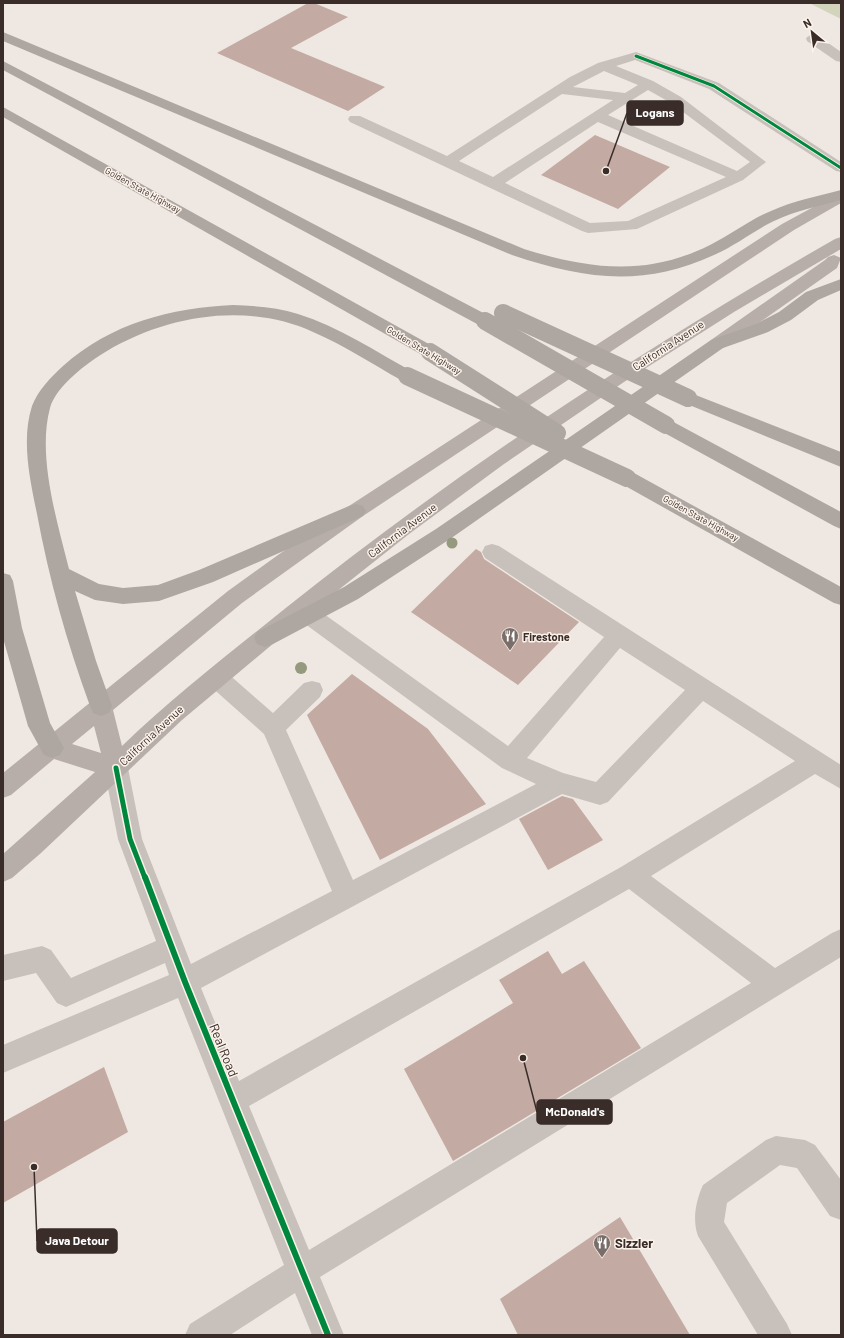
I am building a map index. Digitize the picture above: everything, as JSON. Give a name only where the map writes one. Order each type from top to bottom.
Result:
[{"type":"highway","points":[[4,36],[518,252],[575,269],[613,272],[642,270],[676,264],[706,253],[732,240],[758,223],[788,209],[841,196]]},
{"type":"highway","points":[[3,64],[369,258],[666,425],[841,521]]},
{"type":"highway","name":"Golden State Highway","points":[[3,111],[430,352],[627,478],[841,597]]},
{"type":"highway","points":[[369,258],[503,313],[688,398],[841,460]]},
{"type":"highway","points":[[265,638],[351,593],[443,534],[717,344],[762,328],[786,316],[812,296],[841,284]]},
{"type":"highway","points":[[101,706],[86,667],[59,573],[38,474],[37,432],[41,405],[56,383],[79,361],[104,344],[129,331],[162,320],[190,314],[224,310],[261,312],[291,318],[318,327],[407,376],[627,478]]},
{"type":"highway","points":[[59,573],[95,592],[123,596],[159,592],[206,576],[356,511]]},
{"type":"highway","points":[[3,581],[11,628],[39,726],[52,748]]},
{"type":"main road","points":[[3,787],[235,598],[356,511],[471,438],[776,235],[841,196]]},
{"type":"main road","name":"California Avenue","points":[[3,870],[116,768],[172,715],[372,552],[544,426],[746,296],[841,242]]},
{"type":"main road","points":[[717,344],[831,264],[841,251]]},
{"type":"main road","points":[[101,706],[116,768]]},
{"type":"main road","points":[[52,748],[116,768]]},
{"type":"street","points":[[812,38],[841,58]]},
{"type":"street","points":[[448,162],[560,90],[603,66],[636,56],[714,86],[841,168]]},
{"type":"street","points":[[355,119],[588,228],[631,226],[738,177],[759,162],[676,100],[648,84],[603,66]]},
{"type":"street","points":[[493,184],[648,84]]},
{"type":"street","points":[[560,90],[627,97]]},
{"type":"street","points":[[598,116],[738,177]]},
{"type":"street","points":[[492,552],[841,778]]},
{"type":"street","points":[[309,615],[510,761],[560,783],[600,794],[701,688]]},
{"type":"street","points":[[510,761],[618,635]]},
{"type":"street","points":[[216,678],[273,727],[347,896]]},
{"type":"street","points":[[273,727],[312,690]]},
{"type":"street","points":[[233,1100],[630,875],[816,761]]},
{"type":"street","name":"Real Road","points":[[116,768],[130,839],[185,982],[328,1335]]},
{"type":"street","points":[[3,1059],[185,982],[560,783]]},
{"type":"street","points":[[630,875],[774,984]]},
{"type":"street","points":[[201,1335],[302,1271],[841,942]]},
{"type":"street","points":[[3,968],[42,960],[66,994],[172,947]]},
{"type":"street","points":[[776,1335],[710,1225],[713,1195],[776,1150],[805,1155],[841,1205]]},
{"type":"green space","points":[[809,3],[841,3],[841,19]]},
{"type":"building","points":[[308,3],[314,3],[348,17],[291,48],[385,87],[348,111],[217,53]]},
{"type":"building","points":[[595,135],[670,167],[618,209],[541,175]]},
{"type":"building","name":"Firestone","points":[[476,549],[481,552],[484,559],[579,622],[518,685],[411,612]]},
{"type":"building","points":[[352,674],[428,729],[486,804],[380,860],[307,715]]},
{"type":"building","points":[[562,796],[573,799],[603,840],[548,870],[519,819]]},
{"type":"building","points":[[548,951],[562,974],[584,961],[641,1048],[453,1161],[404,1069],[513,1003],[499,980]]},
{"type":"building","points":[[104,1067],[128,1132],[3,1203],[3,1122]]},
{"type":"building","name":"Sizzler","points":[[620,1217],[690,1335],[518,1335],[500,1299]]},
{"type":"cycle path","points":[[636,56],[714,86],[841,168]]},
{"type":"cycle path","points":[[116,768],[130,839],[185,982],[328,1335]]},
{"type":"place","name":"Logans","points":[[606,171]]},
{"type":"place","name":"Firestone","points":[[510,651]]},
{"type":"place","name":"McDonald's","points":[[523,1058]]},
{"type":"place","name":"Java Detour","points":[[34,1167]]},
{"type":"place","name":"Sizzler","points":[[602,1258]]}]
